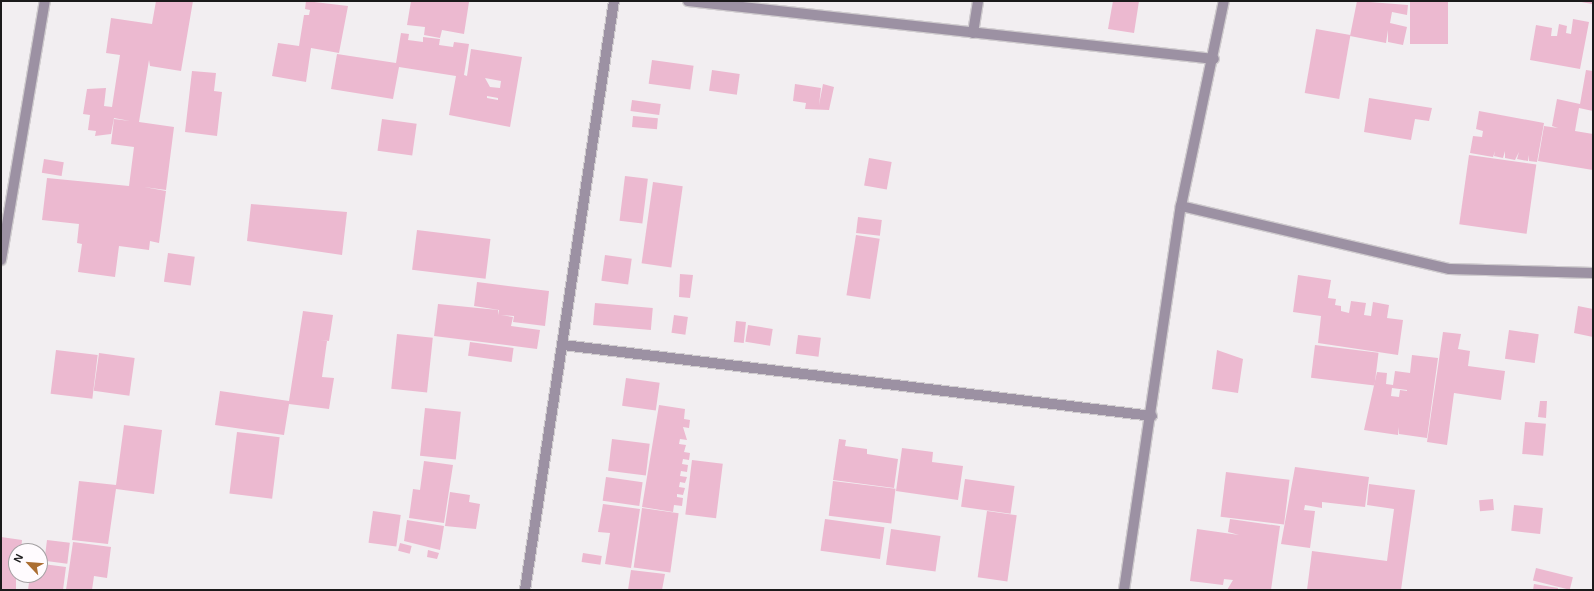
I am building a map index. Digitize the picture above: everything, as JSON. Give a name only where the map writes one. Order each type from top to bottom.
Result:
[{"type":"street","points":[[1,260],[45,1]]},
{"type":"street","points":[[525,590],[614,1]]},
{"type":"street","points":[[688,1],[1214,59]]},
{"type":"street","points":[[973,33],[978,1]]},
{"type":"street","points":[[1124,590],[1152,416],[1181,206],[1214,59],[1224,1]]},
{"type":"street","points":[[1181,206],[1450,269],[1593,273]]},
{"type":"street","points":[[563,345],[1152,416]]},
{"type":"building","points":[[156,1],[193,1],[181,71],[150,66],[149,60],[139,122],[174,127],[166,190],[144,187],[166,191],[159,243],[150,241],[149,250],[119,246],[115,277],[78,272],[82,244],[77,243],[79,224],[42,220],[47,178],[129,186],[134,147],[111,144],[114,119],[130,121],[114,118],[111,134],[95,136],[96,131],[88,130],[90,115],[83,114],[87,89],[106,88],[104,106],[112,107],[120,55],[106,53],[111,18],[152,24]]},
{"type":"building","points":[[306,1],[348,6],[339,53],[311,48],[306,82],[272,76],[278,43],[299,46],[304,15],[309,15],[310,10],[305,9]]},
{"type":"building","points":[[411,1],[469,2],[464,34],[442,30],[440,38],[424,35],[425,27],[407,25]]},
{"type":"building","points":[[1113,1],[1139,1],[1134,33],[1108,29]]},
{"type":"building","points":[[1357,1],[1408,5],[1407,15],[1392,12],[1390,23],[1407,27],[1403,45],[1388,42],[1388,30],[1386,43],[1350,36]]},
{"type":"building","points":[[1410,1],[1448,1],[1448,44],[1410,44]]},
{"type":"building","points":[[1576,1],[1592,1],[1592,4]]},
{"type":"building","points":[[1573,19],[1589,22],[1580,69],[1530,60],[1536,25],[1552,28],[1551,36],[1557,36],[1559,24],[1567,26],[1566,33],[1571,34]]},
{"type":"building","points":[[1316,29],[1350,35],[1339,99],[1305,93]]},
{"type":"building","points":[[401,33],[409,34],[408,40],[423,42],[423,37],[440,39],[439,45],[453,47],[454,42],[469,44],[464,75],[467,76],[471,49],[522,57],[510,127],[449,115],[456,76],[399,67],[393,99],[331,89],[337,54],[396,63]],"holes":[[[485,78],[501,81],[500,88],[490,87]],[[487,96],[498,98],[498,100],[487,98]]]},
{"type":"building","points":[[652,60],[694,66],[690,90],[649,84]]},
{"type":"building","points":[[712,70],[740,74],[737,95],[709,91]]},
{"type":"building","points":[[1586,70],[1593,71],[1593,111],[1579,108],[1575,131],[1593,134],[1593,170],[1538,161],[1544,126],[1558,128],[1552,126],[1557,99],[1580,104]]},
{"type":"building","points":[[192,71],[216,73],[214,91],[222,92],[217,136],[185,132]]},
{"type":"building","points":[[795,84],[821,88],[819,105],[823,84],[834,87],[829,110],[805,109],[806,103],[793,101]]},
{"type":"building","points":[[1369,98],[1432,108],[1429,121],[1415,119],[1411,140],[1364,132]]},
{"type":"building","points":[[632,100],[661,104],[659,115],[630,111]]},
{"type":"building","points":[[1479,111],[1544,123],[1537,162],[1529,161],[1529,155],[1528,161],[1517,159],[1519,152],[1515,160],[1505,158],[1505,151],[1503,158],[1494,156],[1495,151],[1493,157],[1470,153],[1473,136],[1482,137],[1483,131],[1476,129]]},
{"type":"building","points":[[633,116],[658,118],[657,129],[632,127]]},
{"type":"building","points":[[382,119],[417,124],[412,156],[378,151]]},
{"type":"building","points":[[1469,155],[1536,164],[1527,234],[1459,224]]},
{"type":"building","points":[[869,158],[892,162],[887,190],[864,186]]},
{"type":"building","points":[[44,159],[64,162],[62,176],[42,173]]},
{"type":"building","points":[[625,176],[648,179],[642,223],[620,221]]},
{"type":"building","points":[[653,182],[683,186],[671,267],[642,263]]},
{"type":"building","points":[[251,204],[347,212],[342,255],[247,241]]},
{"type":"building","points":[[858,217],[882,220],[880,236],[856,233]]},
{"type":"building","points":[[417,230],[490,239],[486,279],[412,270]]},
{"type":"building","points":[[856,235],[880,239],[870,299],[846,295]]},
{"type":"building","points":[[168,253],[195,257],[191,285],[164,282]]},
{"type":"building","points":[[605,255],[632,259],[628,285],[601,281]]},
{"type":"building","points":[[680,274],[693,275],[690,298],[679,297]]},
{"type":"building","points":[[1298,275],[1331,280],[1328,298],[1336,299],[1335,305],[1341,306],[1341,311],[1349,313],[1351,301],[1366,303],[1364,315],[1371,316],[1373,302],[1389,305],[1387,318],[1403,320],[1398,355],[1318,343],[1321,316],[1293,312]]},
{"type":"building","points":[[477,282],[549,291],[545,326],[513,322],[514,316],[501,315],[513,317],[511,326],[540,330],[537,349],[434,336],[438,304],[498,310],[498,315],[499,310],[474,306]]},
{"type":"building","points":[[595,303],[653,308],[651,330],[593,325]]},
{"type":"building","points":[[1578,306],[1593,309],[1593,337],[1574,333]]},
{"type":"building","points":[[303,311],[333,315],[329,341],[320,340],[327,341],[322,377],[334,378],[329,409],[289,404],[284,435],[215,425],[220,391],[289,401]]},
{"type":"building","points":[[674,315],[688,317],[685,335],[671,333]]},
{"type":"building","points":[[736,321],[746,322],[744,343],[734,342]]},
{"type":"building","points":[[748,325],[773,329],[770,346],[745,342]]},
{"type":"building","points":[[1509,330],[1539,334],[1535,363],[1505,359]]},
{"type":"building","points":[[1443,332],[1461,334],[1458,349],[1470,351],[1468,366],[1505,371],[1501,400],[1454,393],[1447,445],[1427,442]]},
{"type":"building","points":[[397,334],[433,338],[427,392],[391,389]]},
{"type":"building","points":[[798,335],[821,338],[819,357],[796,354]]},
{"type":"building","points":[[470,342],[514,348],[512,362],[468,356]]},
{"type":"building","points":[[1315,345],[1379,353],[1375,386],[1311,378]]},
{"type":"building","points":[[56,350],[98,355],[92,399],[51,394]]},
{"type":"building","points":[[1217,350],[1243,359],[1238,393],[1212,389]]},
{"type":"building","points":[[99,353],[135,358],[129,396],[94,391]]},
{"type":"building","points":[[1412,355],[1438,358],[1427,438],[1399,434],[1399,427],[1398,435],[1364,430],[1377,372],[1387,373],[1386,384],[1393,385],[1395,371],[1410,373]],"holes":[[[1392,388],[1407,390],[1400,390],[1399,397],[1391,396]]]},
{"type":"building","points":[[626,378],[660,383],[656,410],[622,406]]},
{"type":"building","points":[[1540,401],[1547,401],[1546,418],[1538,417]]},
{"type":"building","points":[[659,405],[685,409],[684,419],[690,420],[689,428],[683,427],[687,440],[680,439],[679,444],[686,445],[684,452],[690,453],[689,460],[683,459],[682,464],[688,465],[687,472],[681,471],[680,476],[687,477],[685,483],[680,482],[679,487],[685,488],[683,495],[677,494],[677,497],[683,498],[682,506],[674,505],[673,512],[642,507]]},
{"type":"building","points":[[425,408],[461,412],[456,460],[420,456]]},
{"type":"building","points":[[1525,422],[1546,424],[1543,456],[1522,454]]},
{"type":"building","points":[[124,425],[162,430],[154,494],[116,489],[108,544],[72,540],[79,481],[116,485]]},
{"type":"building","points":[[237,432],[280,437],[272,499],[229,494]]},
{"type":"building","points":[[612,439],[650,444],[646,475],[608,471]]},
{"type":"building","points":[[839,439],[846,440],[845,446],[867,449],[867,454],[898,459],[894,488],[833,480]]},
{"type":"building","points":[[902,448],[933,452],[932,462],[963,466],[958,500],[896,491]]},
{"type":"building","points":[[692,460],[723,464],[716,518],[685,515]]},
{"type":"building","points":[[424,461],[453,465],[444,523],[409,518],[413,489],[420,490]]},
{"type":"building","points":[[1295,467],[1369,477],[1365,507],[1322,502],[1322,508],[1305,505],[1304,510],[1315,511],[1310,548],[1281,544]]},
{"type":"building","points":[[1226,472],[1290,480],[1284,524],[1221,517]]},
{"type":"building","points":[[606,477],[643,482],[639,506],[603,501]]},
{"type":"building","points":[[965,479],[1015,486],[1011,514],[961,507]]},
{"type":"building","points":[[833,481],[896,489],[891,523],[829,516]]},
{"type":"building","points":[[1369,484],[1415,490],[1401,590],[1307,590],[1312,551],[1387,561],[1394,509],[1367,505]]},
{"type":"building","points":[[450,492],[470,495],[469,502],[480,504],[476,529],[445,526]]},
{"type":"building","points":[[1493,499],[1494,510],[1480,511],[1479,500]]},
{"type":"building","points":[[603,504],[640,509],[631,568],[605,564],[610,533],[598,532]]},
{"type":"building","points":[[1514,505],[1543,508],[1540,534],[1511,531]]},
{"type":"building","points":[[642,508],[679,513],[670,573],[634,567]]},
{"type":"building","points":[[373,511],[401,515],[396,547],[369,543]]},
{"type":"building","points":[[987,511],[1017,515],[1007,582],[978,577]]},
{"type":"building","points":[[825,519],[884,527],[880,559],[821,551]]},
{"type":"building","points":[[1230,519],[1280,526],[1271,590],[1227,590],[1233,580],[1224,579],[1223,585],[1190,581],[1197,529],[1239,535],[1228,532]]},
{"type":"building","points":[[407,520],[444,526],[440,550],[404,541]]},
{"type":"building","points":[[891,529],[941,536],[936,572],[886,565]]},
{"type":"building","points":[[1,537],[22,540],[22,543],[8,543],[8,583],[16,583],[16,590],[1,590]]},
{"type":"building","points":[[47,540],[70,543],[67,564],[48,561]]},
{"type":"building","points":[[73,542],[111,547],[107,578],[94,576],[92,590],[66,590]]},
{"type":"building","points":[[400,543],[412,546],[410,554],[398,551]]},
{"type":"building","points":[[428,550],[439,553],[437,559],[427,557]]},
{"type":"building","points":[[583,553],[602,556],[600,565],[582,562]]},
{"type":"building","points":[[48,565],[66,567],[63,590],[28,590],[29,583],[48,583]]},
{"type":"building","points":[[1536,568],[1573,577],[1570,590],[1533,581]]},
{"type":"building","points":[[631,570],[665,574],[662,590],[628,590]]},
{"type":"building","points":[[1534,584],[1558,588],[1558,590],[1533,590]]}]
